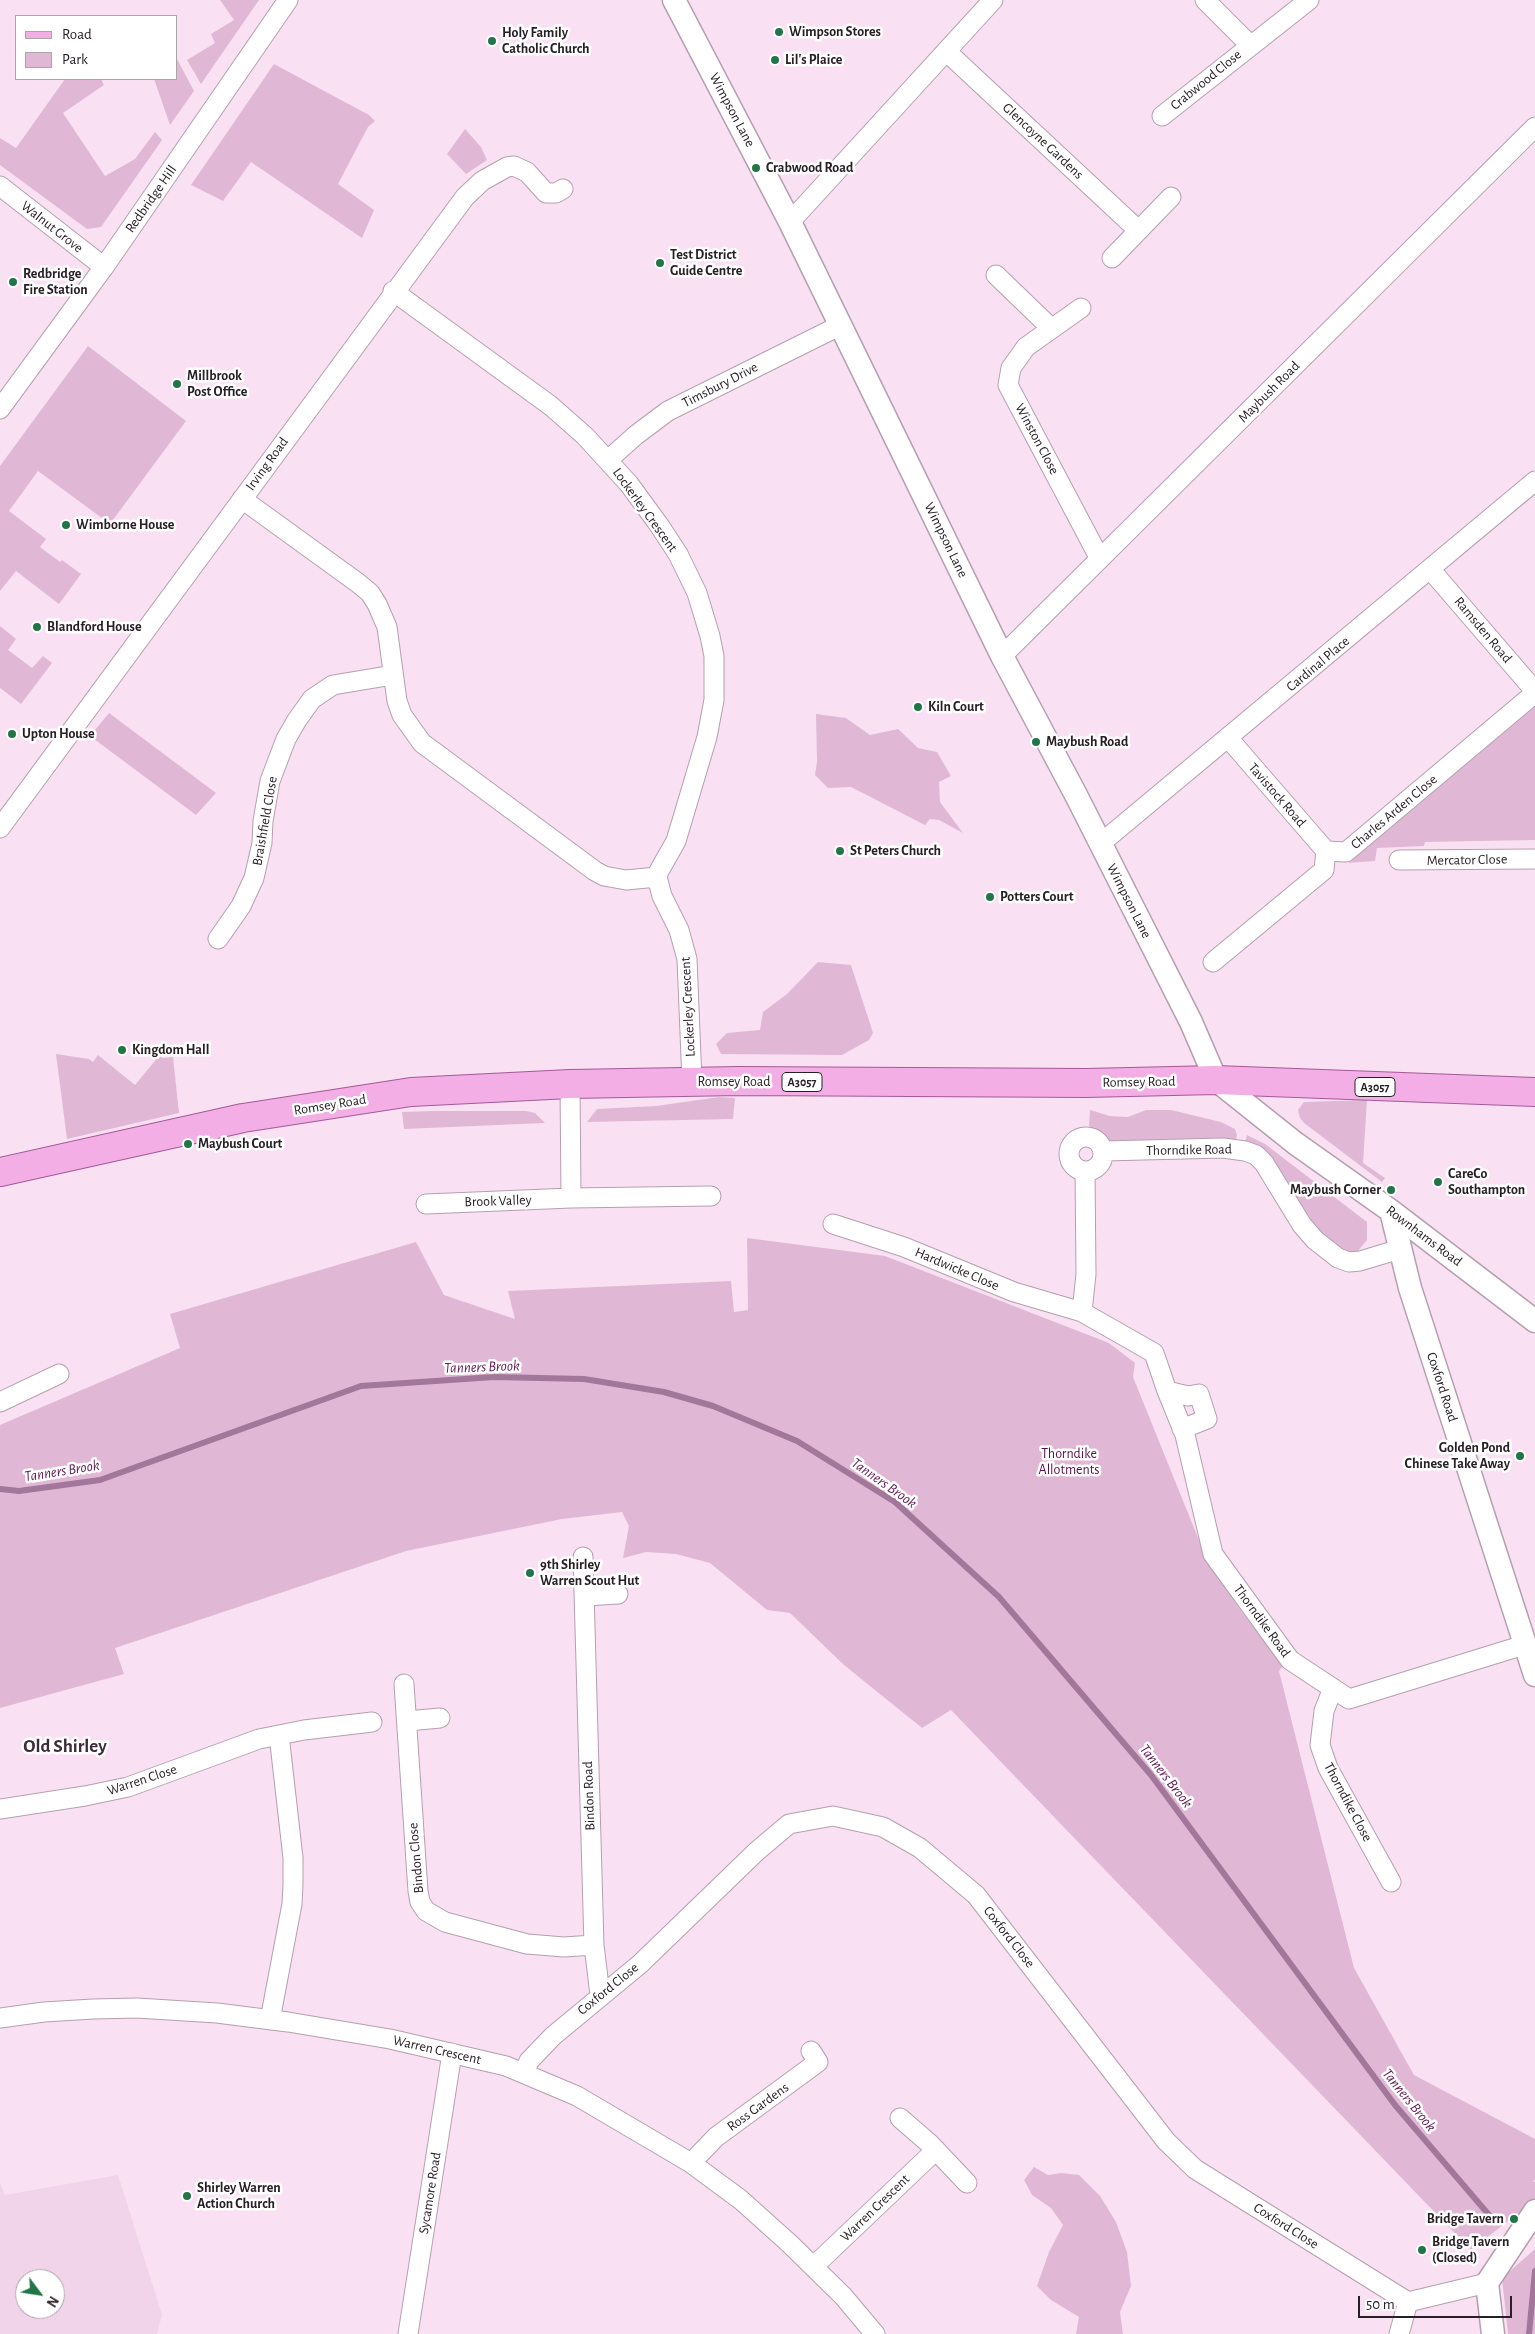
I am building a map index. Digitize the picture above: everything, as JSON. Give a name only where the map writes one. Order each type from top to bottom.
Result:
[{"type":"main road","name":"Romsey Road","points":[[0,1172],[243,1118],[410,1092],[570,1084],[692,1082],[1056,1083],[1216,1080],[1535,1092]]},
{"type":"street","name":"Redbridge Hill","points":[[3,398],[104,267],[288,0]]},
{"type":"street","name":"Wimpson Lane","points":[[674,0],[790,222],[1002,656],[1191,1022],[1216,1080]]},
{"type":"street","points":[[790,222],[993,0]]},
{"type":"street","name":"Crabwood Close","points":[[1205,0],[1250,45]]},
{"type":"street","name":"Crabwood Close","points":[[1162,116],[1309,0]]},
{"type":"street","name":"Glencoyne Gardens","points":[[947,52],[1138,230]]},
{"type":"street","name":"Maybush Road","points":[[1002,656],[1535,127]]},
{"type":"street","name":"Irving Road","points":[[0,828],[393,292],[465,197],[482,180],[507,167],[521,168],[546,193],[556,193],[563,189]]},
{"type":"street","name":"Walnut Grove","points":[[0,186],[104,267]]},
{"type":"street","points":[[1112,258],[1171,197]]},
{"type":"street","points":[[996,275],[1052,328]]},
{"type":"street","name":"Lockerley Crescent","points":[[393,292],[551,406],[575,426],[629,484],[678,554],[697,593],[714,656],[714,700],[707,736],[676,841],[657,877],[662,896],[679,930],[687,959],[692,1082]]},
{"type":"street","name":"Winston Close","points":[[1081,308],[1026,347],[1011,368],[1008,386],[1100,559]]},
{"type":"street","name":"Timsbury Drive","points":[[608,460],[636,435],[668,411],[841,325]]},
{"type":"street","name":"Cardinal Place","points":[[1100,844],[1229,739],[1535,481]]},
{"type":"street","points":[[242,499],[370,593],[388,628],[397,701],[402,715],[422,743],[595,871],[604,876],[626,880],[657,877]]},
{"type":"street","name":"Ramsden Road","points":[[1430,569],[1535,692]]},
{"type":"street","name":"Braishfield Close","points":[[218,939],[240,906],[254,878],[262,842],[263,821],[270,781],[286,739],[297,720],[310,701],[333,685],[393,675]]},
{"type":"street","name":"Charles Arden Close","points":[[1326,851],[1346,852],[1535,692]]},
{"type":"street","name":"Tavistock Road","points":[[1229,739],[1326,851]]},
{"type":"street","points":[[1213,962],[1324,870],[1326,851]]},
{"type":"street","name":"Mercator Close","points":[[1399,860],[1535,859]]},
{"type":"street","name":"Rownhams Road","points":[[1216,1080],[1295,1143],[1391,1211],[1535,1321]]},
{"type":"street","points":[[570,1084],[570,1198]]},
{"type":"street","points":[[1089,1137],[1099,1142],[1104,1151],[1100,1165],[1093,1170],[1085,1171],[1075,1167],[1070,1160],[1071,1147],[1074,1142],[1089,1137]]},
{"type":"street","name":"Thorndike Road","points":[[1104,1151],[1223,1148],[1245,1151],[1256,1156],[1264,1163],[1302,1225],[1315,1240],[1338,1258],[1348,1262],[1360,1261],[1400,1249]]},
{"type":"street","points":[[1082,1312],[1086,1274],[1085,1171]]},
{"type":"street","name":"Brook Valley","points":[[426,1204],[570,1198],[711,1196]]},
{"type":"street","name":"Coxford Road","points":[[1391,1211],[1410,1288],[1535,1675]]},
{"type":"street","name":"Hardwicke Close","points":[[833,1224],[904,1247],[1014,1292],[1082,1312]]},
{"type":"street","name":"Thorndike Road","points":[[1082,1312],[1154,1353],[1167,1391],[1186,1435],[1213,1554],[1290,1660],[1349,1699],[1524,1645]]},
{"type":"street","points":[[0,1402],[59,1374]]},
{"type":"street","points":[[1167,1391],[1188,1396],[1199,1394],[1207,1419],[1182,1429]]},
{"type":"street","name":"Bindon Road","points":[[583,1557],[594,1945],[600,1995]]},
{"type":"street","points":[[585,1596],[618,1594]]},
{"type":"street","name":"Bindon Close","points":[[404,1684],[418,1890],[420,1902],[426,1911],[445,1922],[520,1943],[545,1946],[594,1945]]},
{"type":"street","name":"Thorndike Close","points":[[1333,1688],[1324,1711],[1320,1745],[1328,1768],[1391,1882]]},
{"type":"street","points":[[407,1721],[440,1718]]},
{"type":"street","name":"Warren Close","points":[[0,1809],[85,1796],[121,1788],[239,1745],[279,1735],[372,1722]]},
{"type":"street","points":[[270,2020],[293,1884],[293,1858],[279,1735]]},
{"type":"street","name":"Coxford Close","points":[[524,2073],[529,2060],[537,2051],[600,1995],[623,1979],[756,1851],[789,1824],[833,1816],[883,1827],[920,1848],[976,1895],[1166,2141],[1195,2169],[1408,2302]]},
{"type":"street","name":"Warren Crescent","points":[[0,2018],[44,2012],[137,2008],[217,2013],[358,2033],[452,2053],[524,2073],[593,2106],[690,2163],[741,2200],[814,2266],[875,2334]]},
{"type":"street","name":"Ross Gardens","points":[[690,2163],[716,2137],[818,2062],[811,2051]]},
{"type":"street","name":"Sycamore Road","points":[[408,2334],[452,2053]]},
{"type":"street","points":[[900,2118],[936,2150],[967,2183]]},
{"type":"street","name":"Warren Crescent","points":[[814,2266],[936,2150]]},
{"type":"street","points":[[1493,2334],[1487,2283],[1535,2211]]},
{"type":"street","points":[[1399,2334],[1408,2302],[1487,2283]]},
{"type":"shaded area","points":[[118,2175],[162,2315],[157,2334],[0,2334],[0,2183],[5,2195]]},
{"type":"green space","points":[[220,0],[259,0],[201,84],[187,60],[215,43],[211,34],[234,20]]},
{"type":"green space","points":[[178,61],[194,91],[170,125],[154,80],[178,80]]},
{"type":"green space","points":[[274,64],[369,115],[375,121],[368,127],[338,184],[374,210],[362,238],[251,162],[223,201],[191,185]]},
{"type":"green space","points":[[64,80],[102,80],[104,85],[63,113],[105,176],[135,159],[155,132],[162,140],[101,227],[87,229],[0,165],[0,138],[16,148]]},
{"type":"green space","points":[[465,129],[481,147],[487,160],[466,174],[447,154]]},
{"type":"green space","points":[[88,346],[186,421],[110,524],[38,471],[9,511],[46,539],[40,547],[60,562],[62,560],[81,574],[59,604],[16,571],[0,591],[0,466]]},
{"type":"green space","points":[[0,626],[16,639],[8,650],[32,668],[43,656],[52,663],[21,704],[0,688]]},
{"type":"green space","points":[[1535,706],[1535,840],[1425,842],[1424,846],[1377,848],[1375,861],[1348,863]]},
{"type":"green space","points":[[109,713],[216,793],[196,815],[90,736]]},
{"type":"green space","points":[[816,714],[846,718],[870,735],[898,729],[918,748],[937,752],[951,776],[939,782],[940,802],[963,833],[939,820],[930,819],[925,825],[851,787],[828,788],[815,775],[817,761]]},
{"type":"green space","points":[[818,962],[851,965],[873,1033],[869,1040],[842,1055],[721,1054],[716,1044],[727,1033],[760,1030],[763,1012],[787,994]]},
{"type":"green space","points":[[56,1054],[89,1059],[93,1062],[98,1055],[135,1085],[159,1056],[163,1058],[173,1057],[179,1113],[67,1139]]},
{"type":"green space","points":[[719,1097],[735,1098],[733,1119],[587,1122],[597,1109],[656,1106]]},
{"type":"green space","points":[[1367,1100],[1363,1163],[1385,1178],[1382,1182],[1304,1123],[1300,1118],[1298,1110],[1304,1102]]},
{"type":"green space","points":[[1090,1110],[1110,1116],[1128,1117],[1146,1110],[1171,1110],[1221,1122],[1235,1129],[1237,1135],[1236,1139],[1111,1141],[1089,1126]]},
{"type":"green space","points":[[526,1111],[535,1113],[545,1123],[404,1129],[402,1112]]},
{"type":"green space","points":[[1247,1135],[1265,1144],[1367,1222],[1367,1240],[1357,1252],[1351,1254],[1341,1251],[1323,1237],[1245,1142]]},
{"type":"green space","name":"Thorndike Allotments","points":[[747,1238],[885,1256],[1109,1343],[1135,1363],[1133,1377],[1205,1555],[1238,1607],[1283,1666],[1279,1671],[1354,1968],[1414,2075],[1535,2139],[1535,2179],[1533,2182],[1535,2182],[1535,2200],[1471,2250],[951,1710],[922,1728],[844,1665],[790,1613],[767,1610],[710,1563],[676,1554],[646,1552],[623,1558],[629,1526],[622,1512],[562,1519],[406,1551],[115,1648],[124,1674],[0,1708],[0,1425],[180,1348],[170,1314],[416,1242],[444,1295],[515,1319],[508,1291],[731,1281],[734,1312],[748,1310]]},
{"type":"green space","points":[[1034,2167],[1048,2175],[1061,2173],[1079,2175],[1100,2196],[1116,2222],[1127,2252],[1131,2286],[1120,2312],[1123,2334],[1076,2334],[1079,2317],[1051,2300],[1037,2286],[1049,2252],[1063,2225],[1051,2208],[1032,2195],[1024,2180]]},
{"type":"green space","points":[[1535,2249],[1535,2334],[1508,2334],[1502,2278]]},
{"type":"waterway","name":"Tanners Brook","points":[[0,1489],[19,1491],[100,1480],[361,1386],[494,1377],[584,1379],[664,1392],[713,1406],[797,1441],[895,1502],[999,1597],[1151,1775],[1395,2105],[1489,2215]]},
{"type":"waterway","name":"Tanners Brook","points":[[1529,2334],[1535,2271]]},
{"type":"place","name":"Wimpson Stores","points":[[779,32]]},
{"type":"place","name":"Holy Family Catholic Church","points":[[492,41]]},
{"type":"place","name":"Lil's Plaice","points":[[775,60]]},
{"type":"place","name":"Crabwood Road","points":[[756,168]]},
{"type":"place","name":"Test District Guide Centre","points":[[660,263]]},
{"type":"place","name":"Redbridge Fire Station","points":[[13,282]]},
{"type":"place","name":"Millbrook Post Office","points":[[177,384]]},
{"type":"place","name":"Wimborne House","points":[[66,525]]},
{"type":"place","name":"Blandford House","points":[[37,627]]},
{"type":"place","name":"Kiln Court","points":[[918,707]]},
{"type":"place","name":"Upton House","points":[[12,734]]},
{"type":"place","name":"Maybush Road","points":[[1036,742]]},
{"type":"place","name":"St Peters Church","points":[[840,851]]},
{"type":"place","name":"Potters Court","points":[[990,897]]},
{"type":"place","name":"Kingdom Hall","points":[[122,1050]]},
{"type":"place","name":"Maybush Court","points":[[188,1144]]},
{"type":"place","name":"CareCo Southampton","points":[[1438,1182]]},
{"type":"place","name":"Maybush Corner","points":[[1391,1190]]},
{"type":"place","name":"Golden Pond Chinese Take Away","points":[[1520,1456]]},
{"type":"place","name":"9th Shirley Warren Scout Hut","points":[[530,1573]]},
{"type":"place","name":"Shirley Warren Action Church","points":[[187,2196]]},
{"type":"place","name":"Bridge Tavern","points":[[1514,2219]]},
{"type":"place","name":"Bridge Tavern (Closed)","points":[[1422,2250]]},
{"type":"district","name":"Old Shirley","points":[[65,1746]]}]
